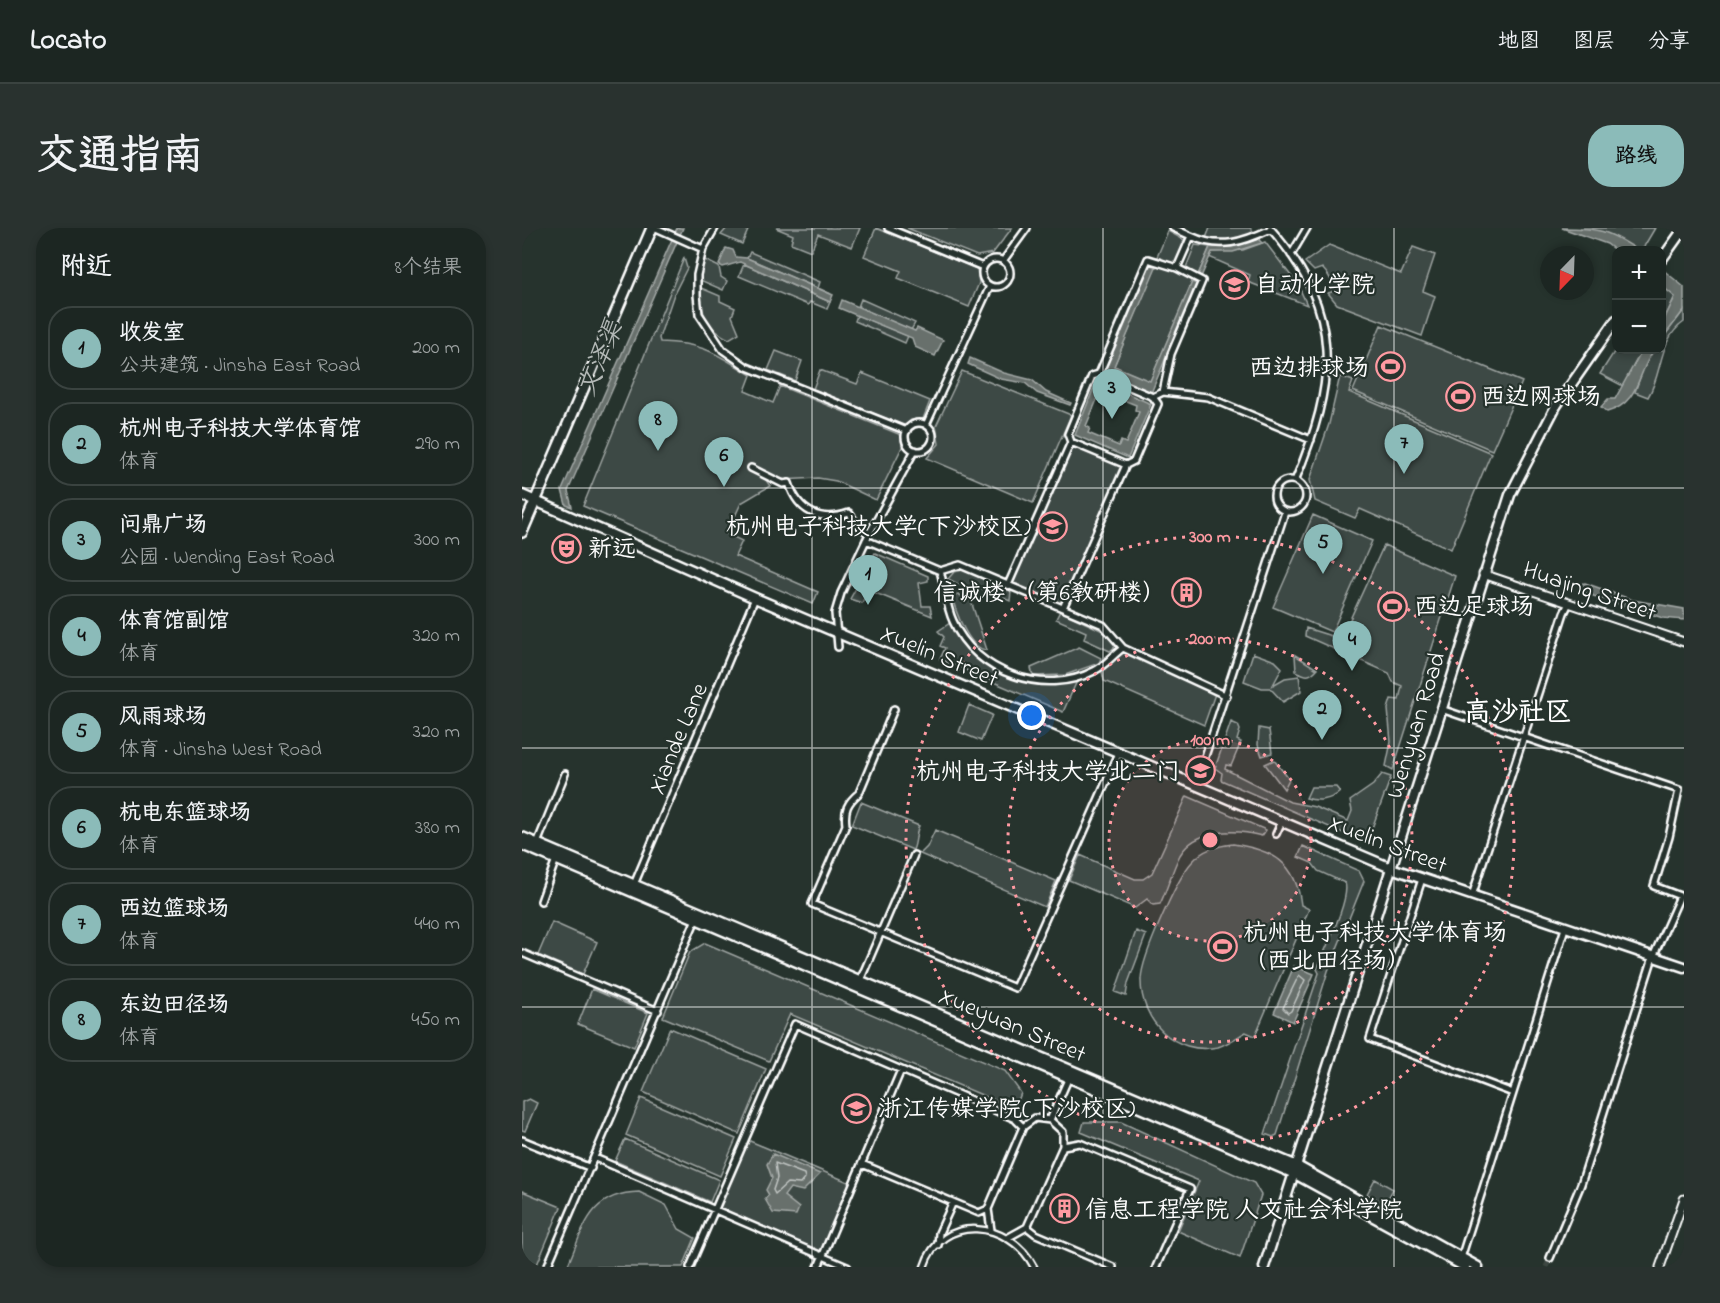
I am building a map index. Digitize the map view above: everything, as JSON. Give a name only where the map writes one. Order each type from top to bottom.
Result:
[{"type":"main road","points":[[522,532],[654,228]]},
{"type":"main road","points":[[1666,253],[1684,228]]},
{"type":"main road","name":"Wenyuan Road","points":[[1264,1267],[1510,495],[1529,454],[1556,406],[1612,327]]},
{"type":"main road","name":"Xuelin Street","points":[[522,495],[755,598],[1391,868],[1684,967]]},
{"type":"main road","name":"Xueyuan Street","points":[[522,837],[556,859],[632,888],[696,919],[859,984],[1069,1077],[1296,1170]]},
{"type":"main road","name":"Xueyuan Street","points":[[522,845],[535,847],[1296,1170],[1461,1263],[1478,1267]]},
{"type":"street","points":[[654,228],[703,249]]},
{"type":"street","points":[[715,228],[703,249],[697,275],[699,314],[723,350],[747,367],[907,431]]},
{"type":"street","points":[[888,228],[983,267]]},
{"type":"street","points":[[1003,261],[1027,228]]},
{"type":"street","points":[[1173,228],[1204,242],[1231,244],[1245,241],[1270,228],[1291,255],[1309,285],[1324,332],[1326,386],[1311,440],[1295,481]]},
{"type":"street","points":[[1291,255],[1307,228]]},
{"type":"street","points":[[1178,268],[1191,236]]},
{"type":"street","points":[[1099,374],[1148,259],[1178,268],[1202,282],[1171,354],[1163,392]]},
{"type":"street","points":[[990,260],[1003,261],[1010,272],[1008,281],[1001,286],[990,286],[982,277],[983,267],[990,260]]},
{"type":"street","points":[[926,425],[990,286]]},
{"type":"street","points":[[1063,608],[1126,465],[1134,461],[1158,404],[1154,397],[1099,374],[1092,376],[1068,435],[1071,442],[1126,465]]},
{"type":"street","points":[[1154,397],[1163,392],[1208,397],[1311,440]]},
{"type":"street","points":[[914,424],[926,425],[933,433],[933,442],[924,451],[915,450],[906,440],[907,431],[914,424]]},
{"type":"street","points":[[1008,585],[1071,442]]},
{"type":"street","points":[[838,647],[835,613],[866,540],[915,450]]},
{"type":"street","points":[[751,468],[783,484],[789,483],[795,499],[807,510],[829,518],[849,513],[856,524],[869,534]]},
{"type":"street","points":[[1295,481],[1303,486],[1306,500],[1298,511],[1285,512],[1275,503],[1274,493],[1282,482],[1295,481]]},
{"type":"street","points":[[1196,784],[1227,696],[1285,512]]},
{"type":"street","points":[[866,540],[940,571],[960,565],[1103,625],[1123,648],[1227,696]]},
{"type":"street","points":[[940,571],[953,621],[971,648],[999,670],[1031,680],[1059,682],[1093,672],[1123,648]]},
{"type":"street","name":"Huajing Street","points":[[1483,574],[1684,642]]},
{"type":"street","name":"Xiande Lane","points":[[632,888],[755,598]]},
{"type":"street","points":[[1472,896],[1563,613],[1569,603]]},
{"type":"street","points":[[894,709],[859,793],[849,801],[844,812],[846,825],[812,904],[1015,988],[1119,753]]},
{"type":"street","points":[[1440,709],[1679,790],[1669,837],[1654,886],[1680,896],[1653,957],[1578,1192],[1550,1258]]},
{"type":"street","points":[[535,847],[565,774]]},
{"type":"street","points":[[1276,834],[1282,821]]},
{"type":"street","points":[[859,984],[914,855]]},
{"type":"street","points":[[541,901],[556,859]]},
{"type":"street","points":[[1422,879],[1370,1039],[1513,1093]]},
{"type":"street","points":[[547,1267],[596,1158],[696,919]]},
{"type":"street","points":[[1461,1263],[1565,928]]},
{"type":"street","points":[[522,953],[658,1011]]},
{"type":"street","points":[[690,1267],[795,1024],[1015,1119],[1023,1127]]},
{"type":"street","points":[[818,1267],[901,1070]]},
{"type":"street","points":[[1050,1120],[1069,1077]]},
{"type":"street","points":[[991,1230],[988,1209],[1023,1127],[1035,1118],[1050,1120],[1063,1132],[1063,1146],[1027,1227],[1009,1237]]},
{"type":"street","points":[[522,1140],[591,1168]]},
{"type":"street","points":[[1063,1146],[1080,1143],[1190,1189],[1156,1267]]},
{"type":"street","points":[[596,1158],[848,1267]]},
{"type":"street","points":[[862,1164],[979,1213],[988,1209]]},
{"type":"street","points":[[1660,1267],[1681,1217],[1684,1199]]},
{"type":"street","points":[[938,1245],[939,1233],[953,1202]]},
{"type":"street","points":[[1027,1227],[1036,1234],[1113,1267]]},
{"type":"street","points":[[924,1267],[938,1245],[953,1234],[972,1229],[991,1230],[1009,1237],[1024,1250],[1034,1267]]},
{"type":"shaded area","points":[[727,228],[749,228],[742,244],[721,235]]},
{"type":"shaded area","points":[[776,228],[860,228],[852,247],[818,234],[811,251],[791,243],[793,235]]},
{"type":"shaded area","points":[[876,228],[977,269],[979,283],[969,307],[898,278],[901,271],[864,256]]},
{"type":"shaded area","points":[[907,228],[1012,228],[993,253],[977,256]]},
{"type":"shaded area","points":[[1210,228],[1250,228],[1254,232],[1236,239],[1218,240],[1206,238]]},
{"type":"shaded area","points":[[1580,228],[1655,228],[1644,246],[1614,246]]},
{"type":"shaded area","points":[[1168,231],[1186,241],[1176,265],[1157,257]]},
{"type":"shaded area","points":[[1265,242],[1298,285],[1307,305],[1248,282],[1250,275],[1209,257],[1212,252],[1243,250]]},
{"type":"shaded area","points":[[1195,245],[1210,247],[1198,275],[1185,270]]},
{"type":"shaded area","points":[[1329,245],[1401,274],[1413,247],[1435,255],[1423,291],[1435,296],[1422,336],[1337,304],[1328,293],[1332,292],[1332,288],[1327,273],[1322,268],[1314,271],[1305,262]]},
{"type":"shaded area","points":[[750,252],[820,282],[818,288],[831,294],[747,258]]},
{"type":"shaded area","points":[[684,258],[687,268],[674,294],[659,338],[660,342],[688,344],[718,355],[751,375],[745,391],[773,403],[780,386],[901,435],[902,447],[876,500],[836,481],[818,478],[781,480],[752,465],[750,471],[766,480],[770,486],[741,503],[727,534],[742,541],[735,556],[818,592],[813,604],[583,506]]},
{"type":"shaded area","points":[[701,258],[719,267],[721,277],[727,281],[723,290],[700,280],[697,275]]},
{"type":"shaded area","points":[[1157,263],[1194,278],[1150,382],[1114,366]]},
{"type":"shaded area","points":[[744,264],[830,302],[827,309],[810,302],[808,305],[739,276]]},
{"type":"shaded area","points":[[701,288],[720,296],[720,301],[735,308],[732,316],[739,333],[729,339],[710,325],[703,312]]},
{"type":"shaded area","points":[[1666,289],[1675,296],[1666,315]]},
{"type":"shaded area","points":[[861,299],[915,323],[911,330],[858,307]]},
{"type":"shaded area","points":[[1684,310],[1684,322],[1676,329],[1666,345],[1666,334]]},
{"type":"shaded area","points":[[857,315],[908,336],[905,343],[855,321]]},
{"type":"shaded area","name":"西边网球场","points":[[1381,325],[1522,382],[1492,450],[1353,391]]},
{"type":"shaded area","points":[[776,351],[802,361],[795,381],[768,370]]},
{"type":"shaded area","points":[[1613,354],[1640,354],[1623,386],[1600,374]]},
{"type":"shaded area","points":[[1651,354],[1663,354],[1648,397],[1635,392],[1645,363]]},
{"type":"shaded area","points":[[820,370],[857,384],[862,373],[930,401],[923,419],[911,420],[905,426],[813,389]]},
{"type":"shaded area","points":[[962,371],[1071,415],[1033,503],[927,458],[939,444],[936,426]]},
{"type":"shaded area","points":[[1340,376],[1353,381],[1349,392],[1491,453],[1451,549],[1360,509],[1355,518],[1315,501],[1310,480],[1329,424]]},
{"type":"shaded area","points":[[1071,442],[1126,465],[1063,608],[1008,585]]},
{"type":"shaded area","points":[[1313,515],[1372,541],[1332,632],[1273,607]]},
{"type":"shaded area","name":"西边足球场","points":[[1384,545],[1455,576],[1393,770],[1386,766],[1391,742],[1388,709],[1391,699],[1399,700],[1402,686],[1393,682],[1389,673],[1305,636],[1306,628],[1341,639]]},
{"type":"shaded area","points":[[875,553],[928,576],[928,581],[919,583],[922,606],[930,606],[932,616],[868,590],[862,603],[850,599]]},
{"type":"shaded area","points":[[963,570],[1011,591],[1010,601],[976,586],[973,591],[948,579],[954,572]]},
{"type":"shaded area","points":[[958,594],[971,601],[987,650],[974,644],[964,628],[952,596]]},
{"type":"shaded area","points":[[1060,611],[1105,632],[1117,645],[1110,651],[1084,639],[1086,632],[1056,619]]},
{"type":"shaded area","points":[[950,623],[974,653],[988,665],[1004,674],[1039,683],[1058,684],[1077,681],[1063,712],[940,659],[945,648],[940,646],[944,637],[938,631]]},
{"type":"shaded area","points":[[1079,647],[1101,658],[1099,663],[1065,675],[1033,676],[1031,668]]},
{"type":"shaded area","points":[[1123,648],[1216,691],[1204,725],[1104,681],[1101,666]]},
{"type":"shaded area","points":[[1253,653],[1275,661],[1282,668],[1273,685],[1285,678],[1299,676],[1301,691],[1283,702],[1270,688],[1262,688],[1244,681]]},
{"type":"shaded area","points":[[1295,655],[1317,669],[1307,675],[1296,671]]},
{"type":"shaded area","points":[[969,705],[992,715],[981,741],[959,732]]},
{"type":"shaded area","points":[[1231,722],[1238,725],[1240,730],[1237,740],[1241,742],[1231,766],[1226,765],[1225,769],[1290,802],[1315,807],[1348,821],[1352,811],[1350,801],[1373,785],[1382,774],[1391,777],[1368,839],[1357,839],[1221,780],[1222,773],[1215,768]]},
{"type":"shaded area","points":[[1259,728],[1269,730],[1272,753],[1262,756],[1258,745]]},
{"type":"shaded area","points":[[1274,760],[1289,779],[1284,789],[1265,764]]},
{"type":"shaded area","points":[[1311,787],[1336,787],[1340,792],[1320,800],[1306,798]]},
{"type":"shaded area","points":[[1187,796],[1266,830],[1262,836],[1240,832],[1206,835],[1187,846],[1180,855],[1160,904],[1153,905],[1147,899],[1135,908],[1069,880],[1080,855],[1135,879],[1143,879],[1152,873]]},
{"type":"shaded area","points":[[861,802],[919,826],[913,850],[852,825]]},
{"type":"shaded area","points":[[935,830],[1056,881],[1045,907],[920,854],[927,847]]},
{"type":"shaded area","name":"杭州电子科技大学体育场 （西北田径场）","points":[[1233,844],[1260,850],[1280,861],[1294,878],[1301,905],[1309,909],[1255,1036],[1246,1032],[1218,1047],[1187,1046],[1163,1032],[1153,1021],[1142,994],[1143,968],[1161,918],[1192,862],[1206,851]]},
{"type":"shaded area","points":[[1303,846],[1359,871],[1364,881],[1328,971],[1277,1135],[1273,1137],[1265,1134],[1319,973],[1317,969],[1341,912],[1346,890],[1345,883],[1318,871],[1312,863],[1298,857]]},
{"type":"shaded area","points":[[552,922],[597,942],[583,974],[538,955]]},
{"type":"shaded area","points":[[1136,931],[1146,935],[1128,983],[1126,996],[1115,992]]},
{"type":"shaded area","points":[[705,943],[1005,1071],[1021,1093],[1015,1109],[790,1014],[769,1061],[663,1017],[690,952]]},
{"type":"shaded area","points":[[592,989],[648,1013],[634,1047],[578,1024]]},
{"type":"shaded area","points":[[670,1028],[766,1069],[739,1134],[643,1092]]},
{"type":"shaded area","points":[[641,1098],[736,1139],[720,1176],[626,1135]]},
{"type":"shaded area","points":[[529,1099],[537,1103],[525,1131],[522,1130],[522,1102]]},
{"type":"shaded area","points":[[1084,1122],[1121,1122],[1254,1183],[1261,1195],[1240,1258],[1178,1231],[1199,1181],[1081,1132]]},
{"type":"shaded area","points":[[625,1139],[719,1180],[710,1202],[615,1161]]},
{"type":"shaded area","points":[[745,1139],[853,1184],[822,1256],[715,1210]]},
{"type":"shaded area","points":[[1375,1179],[1393,1189],[1385,1204],[1367,1194]]},
{"type":"shaded area","points":[[522,1191],[561,1207],[536,1267],[522,1264]]},
{"type":"shaded area","points":[[639,1192],[666,1205],[679,1229],[695,1238],[683,1267],[567,1267],[584,1226],[599,1206],[622,1194]]},
{"type":"water","points":[[677,228],[683,228],[568,491],[572,507],[566,505],[562,490]]},
{"type":"water","points":[[1562,228],[1602,231],[1631,246],[1612,246],[1612,248]]},
{"type":"water","points":[[1258,239],[1262,243],[1233,252],[1212,252],[1201,277],[1198,275],[1210,247],[1231,247]]},
{"type":"water","points":[[726,248],[733,250],[736,257],[747,258],[833,295],[830,302],[740,262],[723,267],[719,265]]},
{"type":"water","points":[[1149,264],[1156,267],[1114,366],[1150,381],[1192,282],[1197,284],[1151,393],[1103,373]]},
{"type":"water","points":[[1666,272],[1684,287],[1684,310],[1666,334],[1666,316],[1675,297],[1666,289]]},
{"type":"water","points":[[842,300],[915,331],[917,328],[943,340],[935,356],[915,347],[912,338],[839,308]]},
{"type":"water","points":[[1640,354],[1651,354],[1626,402],[1607,412],[1601,407],[1608,399],[1615,399]]},
{"type":"water","points":[[970,358],[1004,373],[1032,380],[1046,392],[1071,403],[1070,405],[1037,393],[1025,383],[1001,379],[968,364]]},
{"type":"water","points":[[1097,380],[1151,404],[1128,458],[1075,435]],"holes":[[[1106,393],[1136,405],[1135,410],[1139,412],[1126,443],[1121,441],[1119,446],[1088,433],[1090,428],[1086,426],[1099,395],[1104,397]]]},
{"type":"water","points":[[1585,583],[1633,600],[1684,609],[1684,620],[1663,618],[1584,593],[1579,589],[1580,584]]},
{"type":"water","points":[[1294,966],[1314,974],[1293,1022],[1274,1013]]},
{"type":"water","points":[[773,1154],[820,1174],[803,1191],[790,1188],[784,1196],[799,1208],[796,1215],[773,1213],[765,1199],[769,1195],[766,1190],[772,1178],[767,1164]]},
{"type":"tunnel","points":[[1546,1267],[1550,1258]]},
{"type":"place","name":"自动化学院","points":[[1234,284]]},
{"type":"place","name":"西边排球场","points":[[1390,367]]},
{"type":"place","name":"西边网球场","points":[[1460,396]]},
{"type":"place","name":"问鼎广场","points":[[1112,419]]},
{"type":"place","name":"东边田径场","points":[[658,451]]},
{"type":"place","name":"西边篮球场","points":[[1404,474]]},
{"type":"place","name":"杭电东篮球场","points":[[724,487]]},
{"type":"place","name":"杭州电子科技大学(下沙校区)","points":[[1052,526]]},
{"type":"place","name":"新远","points":[[567,548]]},
{"type":"place","name":"风雨球场","points":[[1323,574]]},
{"type":"place","name":"信诚楼 （第6教研楼）","points":[[1187,592]]},
{"type":"place","name":"收发室","points":[[868,605]]},
{"type":"place","name":"西边足球场","points":[[1393,606]]},
{"type":"place","name":"体育馆副馆","points":[[1352,671]]},
{"type":"place","name":"杭州电子科技大学体育馆","points":[[1322,740]]},
{"type":"place","name":"杭州电子科技大学北二门","points":[[1201,771]]},
{"type":"place","name":"杭州电子科技大学体育场 （西北田径场）","points":[[1222,946]]},
{"type":"place","name":"浙江传媒学院(下沙校区)","points":[[857,1108]]},
{"type":"place","name":"信息工程学院 人文社会科学院","points":[[1064,1209]]},
{"type":"district","name":"高沙社区","points":[[1518,711]]},
{"type":"water label","name":"文泽渠","points":[[599,358]]}]
